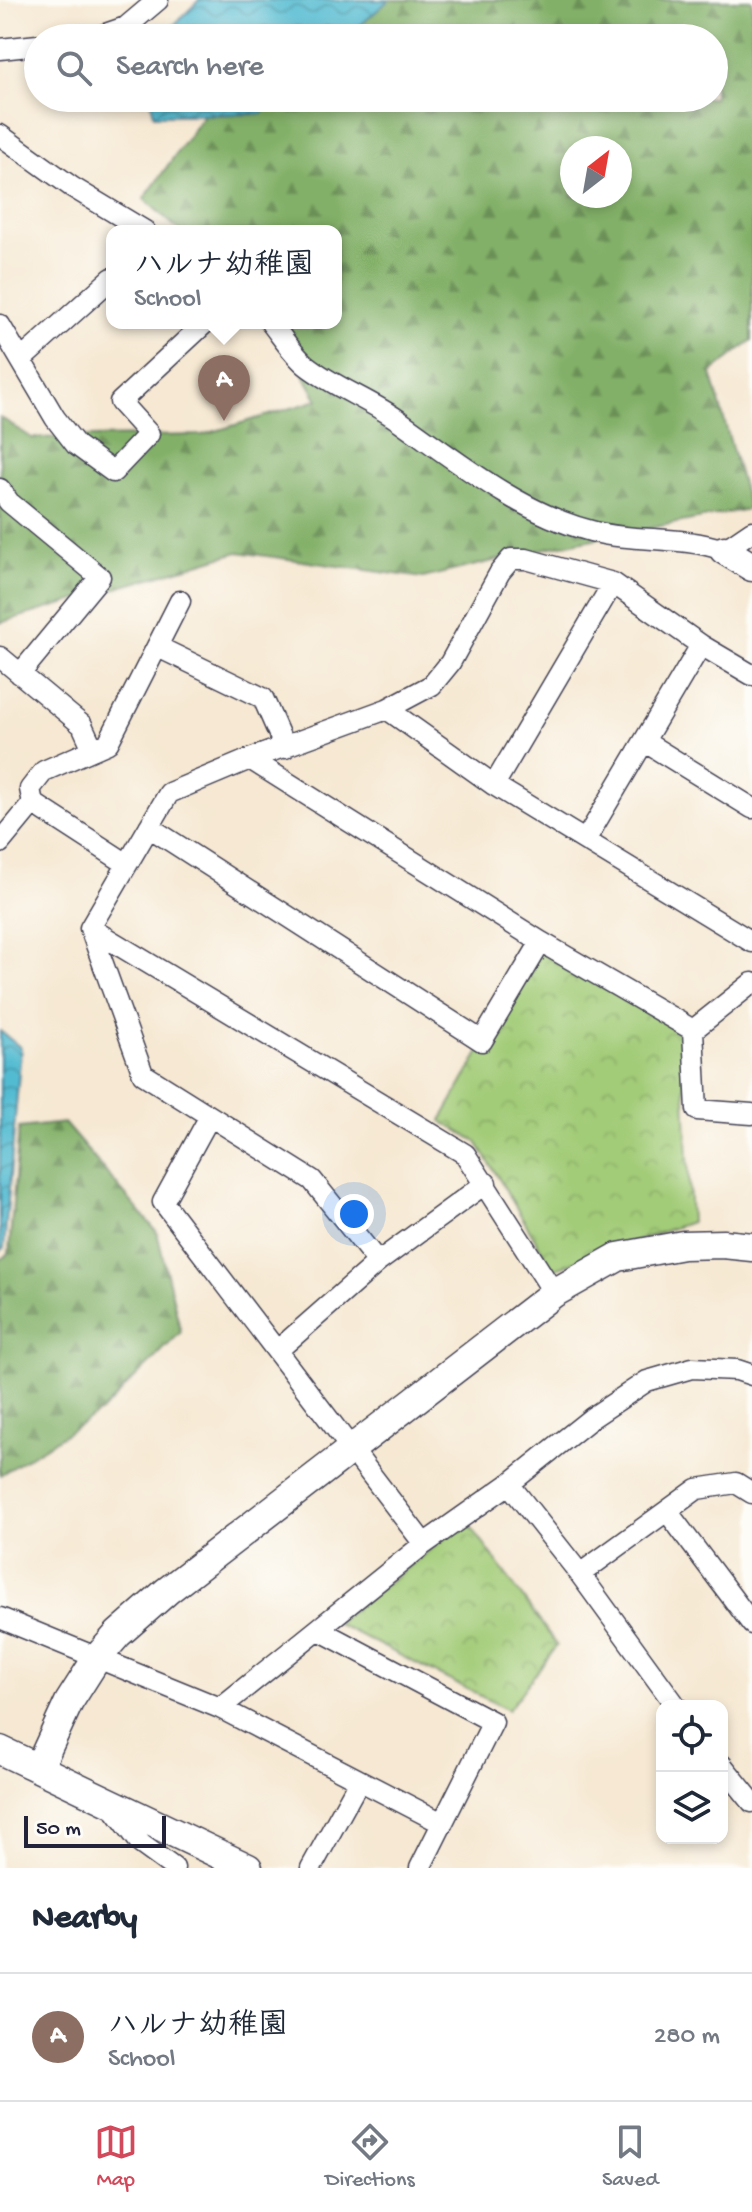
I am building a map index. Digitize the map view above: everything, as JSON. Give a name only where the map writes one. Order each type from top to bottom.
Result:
[{"type":"street","points":[[130,24],[158,0]]},
{"type":"street","points":[[0,49],[24,46]]},
{"type":"street","points":[[0,163],[7,140],[72,187],[135,225]]},
{"type":"street","points":[[22,359],[106,283]]},
{"type":"street","points":[[0,325],[55,418],[76,445],[113,472],[149,434],[120,402],[199,329]]},
{"type":"street","points":[[276,329],[292,351],[322,377],[383,410],[455,461],[526,505],[557,520],[623,538],[701,542],[724,550],[752,567]]},
{"type":"street","points":[[3,501],[100,577],[20,674]]},
{"type":"street","points":[[724,550],[752,531]]},
{"type":"street","points":[[378,1262],[312,1180],[143,1074],[90,928],[169,793],[250,759],[387,709],[432,685],[441,676],[500,572],[511,559],[526,559],[613,583],[701,645],[752,675]]},
{"type":"street","points":[[494,785],[613,583]]},
{"type":"street","points":[[127,864],[33,803],[30,789],[44,771],[108,743],[180,601]]},
{"type":"street","points":[[586,839],[701,645]]},
{"type":"street","points":[[158,647],[263,698],[285,748]]},
{"type":"street","points":[[0,657],[82,725],[93,749]]},
{"type":"street","points":[[387,709],[494,785],[752,942]]},
{"type":"street","points":[[645,742],[752,808]]},
{"type":"street","points":[[250,759],[541,942],[693,1030]]},
{"type":"street","points":[[0,843],[33,803]]},
{"type":"street","points":[[149,827],[482,1041],[541,942]]},
{"type":"street","points":[[90,928],[465,1154],[554,1293]]},
{"type":"street","points":[[693,1030],[752,983]]},
{"type":"street","points":[[693,1030],[697,1110],[752,1114]]},
{"type":"street","points":[[210,1116],[163,1202],[424,1544]]},
{"type":"street","points":[[278,1350],[378,1262],[486,1183]]},
{"type":"street","points":[[39,1767],[69,1702],[97,1658],[118,1634],[167,1591],[554,1293],[618,1257],[683,1245],[752,1247]]},
{"type":"street","points":[[220,1708],[424,1544],[509,1484],[593,1417],[647,1381],[692,1368],[737,1370],[752,1375]]},
{"type":"street","points":[[580,1574],[697,1489],[736,1483],[752,1493]]},
{"type":"street","points":[[509,1484],[580,1574],[672,1700]]},
{"type":"street","points":[[667,1511],[752,1624]]},
{"type":"street","points":[[0,1618],[220,1708],[442,1823]]},
{"type":"street","points":[[319,1630],[493,1722],[420,1868]]},
{"type":"street","points":[[2,1756],[39,1767],[248,1868]]},
{"type":"street","points":[[728,1772],[752,1802]]},
{"type":"street","points":[[311,1868],[359,1781]]},
{"type":"street","points":[[108,1801],[141,1844],[174,1868]]},
{"type":"green space","points":[[345,0],[752,0],[752,340],[711,373],[749,509],[547,548],[423,578],[238,552],[0,623],[0,417],[32,438],[202,435],[318,400],[277,329],[342,329],[342,225],[173,225],[144,199],[206,112],[728,112],[728,24],[314,24]]},
{"type":"green space","points":[[539,947],[682,1033],[691,1222],[553,1269],[477,1142],[441,1121]]},
{"type":"green space","points":[[64,1123],[157,1232],[181,1332],[102,1411],[0,1475],[0,1261],[9,1252],[19,1128]]},
{"type":"green space","points":[[467,1521],[557,1645],[508,1710],[336,1623]]},
{"type":"water","points":[[199,0],[389,0],[362,24],[175,24]]},
{"type":"water","points":[[153,112],[263,112],[261,114],[154,115]]},
{"type":"water","points":[[0,1031],[21,1048],[4,1248],[0,1251]]},
{"type":"place","name":"ハルナ幼稚園","points":[[224,421]]}]
